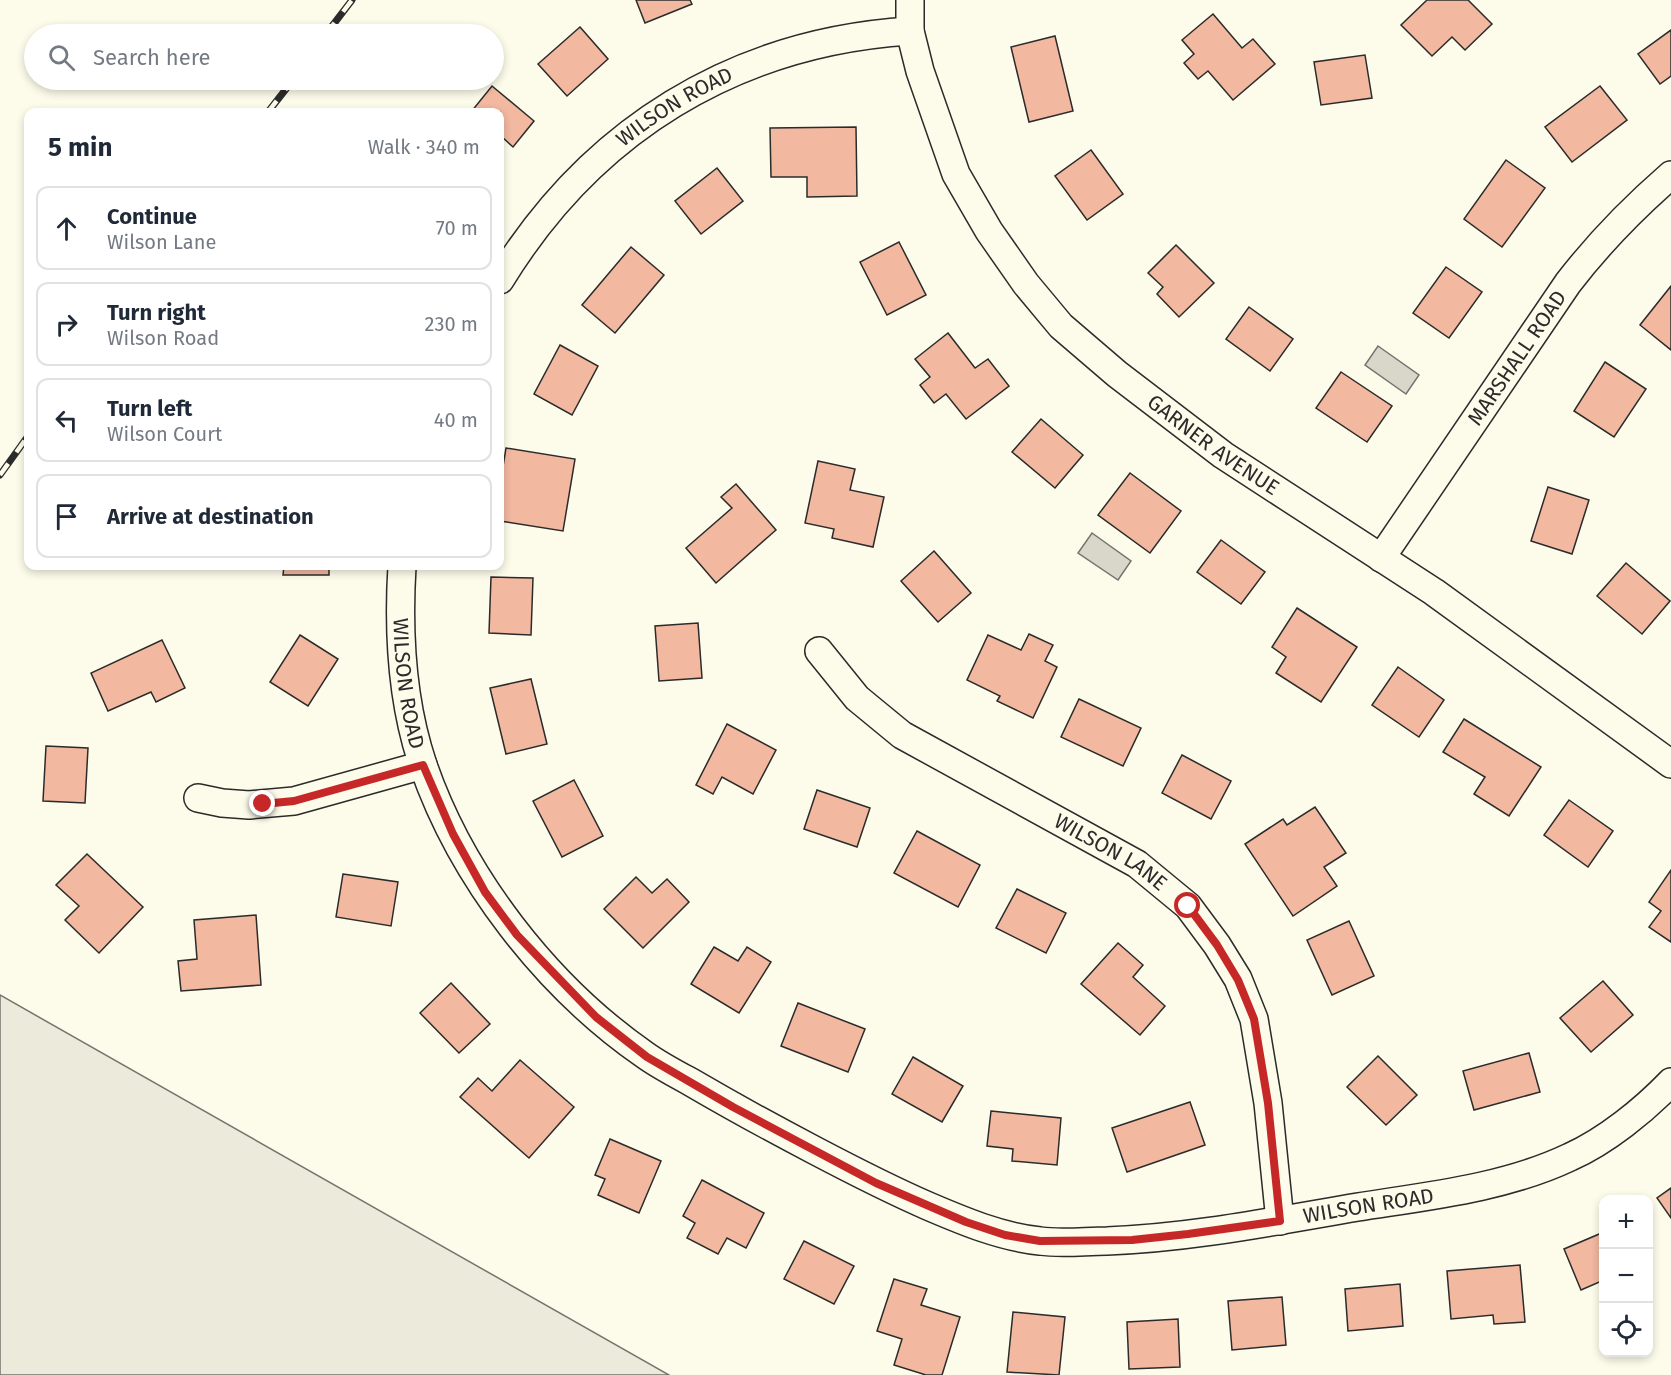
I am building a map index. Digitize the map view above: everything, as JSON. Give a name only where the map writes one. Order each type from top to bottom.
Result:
[{"type":"street","name":"GARNER AVENUE","points":[[910,0],[910,31],[934,114],[956,174],[989,231],[1026,284],[1061,326],[1117,374],[1223,455],[1434,592],[1671,764]]},
{"type":"street","name":"WILSON ROAD","points":[[504,273],[520,247],[560,197],[594,163],[636,128],[669,106],[701,87],[788,51],[850,37],[910,31]]},
{"type":"street","name":"MARSHALL ROAD","points":[[1381,558],[1586,259],[1671,175]]},
{"type":"street","name":"WILSON ROAD","points":[[402,570],[400,604],[405,678],[410,712],[423,765],[453,834],[485,892],[517,935],[596,1017],[647,1057],[754,1118],[876,1183],[966,1222],[1005,1235],[1040,1241],[1132,1240],[1280,1221],[1467,1189],[1535,1171],[1573,1156],[1618,1128],[1671,1082]]},
{"type":"street","name":"WILSON LANE","points":[[819,651],[857,698],[902,735],[1137,864],[1188,906],[1217,945],[1238,980],[1254,1019],[1268,1103],[1280,1221]]},
{"type":"street","points":[[198,798],[249,805],[294,801],[423,765]]},
{"type":"shaded area","points":[[1378,346],[1419,375],[1406,394],[1365,365]]},
{"type":"shaded area","points":[[1092,533],[1131,561],[1118,580],[1078,553]]},
{"type":"shaded area","points":[[0,995],[669,1375],[0,1375]]},
{"type":"building","points":[[636,0],[690,0],[692,4],[645,23]]},
{"type":"building","points":[[1427,0],[1468,0],[1492,24],[1465,50],[1452,37],[1432,56],[1401,25]]},
{"type":"building","points":[[1213,14],[1242,48],[1253,39],[1275,64],[1233,100],[1208,71],[1198,79],[1184,63],[1194,54],[1182,40]]},
{"type":"building","points":[[580,27],[608,59],[567,96],[538,64]]},
{"type":"building","points":[[1671,30],[1671,76],[1660,84],[1638,54]]},
{"type":"building","points":[[1055,36],[1073,111],[1029,122],[1011,47]]},
{"type":"building","points":[[1365,55],[1372,98],[1321,105],[1314,62]]},
{"type":"building","points":[[1600,86],[1627,120],[1572,162],[1545,127]]},
{"type":"building","points":[[489,90],[497,90],[534,121],[513,147],[504,139],[504,108],[474,108]]},
{"type":"building","points":[[856,127],[857,196],[807,197],[807,177],[771,177],[770,128]]},
{"type":"building","points":[[1091,150],[1123,194],[1087,220],[1055,176]]},
{"type":"building","points":[[1506,160],[1545,188],[1502,247],[1464,219]]},
{"type":"building","points":[[717,168],[743,201],[701,234],[675,201]]},
{"type":"building","points":[[899,242],[926,295],[887,315],[860,262]]},
{"type":"building","points":[[1176,245],[1214,283],[1179,317],[1157,294],[1163,287],[1148,273]]},
{"type":"building","points":[[631,247],[664,275],[615,333],[582,305]]},
{"type":"building","points":[[1446,267],[1482,292],[1449,338],[1413,313]]},
{"type":"building","points":[[1671,286],[1671,350],[1640,325]]},
{"type":"building","points":[[1249,307],[1293,339],[1270,371],[1226,339]]},
{"type":"building","points":[[948,333],[975,368],[988,359],[1009,386],[966,419],[946,394],[934,403],[920,385],[930,377],[915,359]]},
{"type":"building","points":[[560,345],[598,366],[572,415],[534,394]]},
{"type":"building","points":[[1605,362],[1646,389],[1614,437],[1574,411]]},
{"type":"building","points":[[1341,372],[1392,406],[1367,442],[1316,408]]},
{"type":"building","points":[[1041,419],[1083,455],[1055,488],[1012,452]]},
{"type":"building","points":[[506,448],[575,459],[563,531],[504,522]]},
{"type":"building","points":[[818,461],[855,469],[850,490],[884,497],[873,547],[832,538],[834,529],[805,523]]},
{"type":"building","points":[[1130,473],[1181,511],[1150,553],[1098,515]]},
{"type":"building","points":[[736,484],[776,530],[716,583],[686,548],[732,508],[721,497]]},
{"type":"building","points":[[1548,487],[1589,500],[1572,554],[1531,541]]},
{"type":"building","points":[[1221,540],[1265,572],[1241,604],[1197,572]]},
{"type":"building","points":[[934,551],[971,593],[938,622],[901,581]]},
{"type":"building","points":[[1626,563],[1670,601],[1642,634],[1597,596]]},
{"type":"building","points":[[284,570],[329,570],[329,575],[283,575]]},
{"type":"building","points":[[491,577],[533,578],[531,635],[489,633]]},
{"type":"building","points":[[1297,608],[1357,647],[1321,702],[1276,673],[1286,657],[1272,647]]},
{"type":"building","points":[[698,623],[702,678],[659,681],[655,626]]},
{"type":"building","points":[[1029,634],[1053,645],[1045,661],[1057,667],[1033,718],[997,701],[1000,696],[967,680],[988,635],[1021,650]]},
{"type":"building","points":[[300,635],[338,659],[308,706],[270,682]]},
{"type":"building","points":[[162,640],[185,688],[156,702],[151,692],[108,711],[91,673]]},
{"type":"building","points":[[1398,667],[1444,700],[1419,737],[1372,705]]},
{"type":"building","points":[[531,679],[547,744],[506,754],[490,688]]},
{"type":"building","points":[[1079,699],[1141,728],[1123,766],[1061,737]]},
{"type":"building","points":[[1464,719],[1541,767],[1509,816],[1474,794],[1485,777],[1443,752]]},
{"type":"building","points":[[727,724],[776,750],[753,794],[722,777],[713,794],[696,785]]},
{"type":"building","points":[[46,746],[88,748],[85,803],[43,801]]},
{"type":"building","points":[[1182,755],[1231,781],[1211,819],[1162,793]]},
{"type":"building","points":[[574,780],[603,836],[562,857],[533,801]]},
{"type":"building","points":[[817,790],[870,808],[857,847],[804,829]]},
{"type":"building","points":[[1569,800],[1613,831],[1588,867],[1544,835]]},
{"type":"building","points":[[1315,807],[1346,853],[1324,867],[1337,886],[1293,916],[1245,844],[1283,819],[1287,825]]},
{"type":"building","points":[[917,831],[980,865],[958,907],[894,873]]},
{"type":"building","points":[[87,854],[143,907],[99,953],[65,920],[79,906],[56,885]]},
{"type":"building","points":[[1671,870],[1671,942],[1649,927],[1661,911],[1649,902]]},
{"type":"building","points":[[343,874],[398,882],[391,926],[336,917]]},
{"type":"building","points":[[636,877],[652,893],[667,879],[689,902],[643,948],[604,909]]},
{"type":"building","points":[[1017,889],[1066,913],[1046,953],[996,928]]},
{"type":"building","points":[[256,915],[261,985],[181,991],[178,961],[197,959],[194,920]]},
{"type":"building","points":[[1349,921],[1374,976],[1332,995],[1307,940]]},
{"type":"building","points":[[1118,943],[1143,965],[1133,977],[1165,1006],[1140,1035],[1081,984]]},
{"type":"building","points":[[714,947],[738,961],[747,947],[771,962],[739,1013],[691,984]]},
{"type":"building","points":[[1603,981],[1633,1015],[1591,1052],[1560,1018]]},
{"type":"building","points":[[451,983],[490,1024],[459,1053],[420,1013]]},
{"type":"building","points":[[798,1003],[865,1029],[848,1072],[781,1046]]},
{"type":"building","points":[[1529,1053],[1540,1092],[1474,1110],[1463,1071]]},
{"type":"building","points":[[1378,1056],[1417,1095],[1386,1125],[1347,1087]]},
{"type":"building","points":[[913,1057],[963,1086],[942,1122],[892,1094]]},
{"type":"building","points":[[520,1060],[574,1107],[529,1158],[460,1097],[478,1078],[492,1091]]},
{"type":"building","points":[[1190,1102],[1205,1145],[1127,1172],[1112,1128]]},
{"type":"building","points":[[991,1111],[1061,1118],[1057,1165],[1012,1161],[1013,1149],[987,1146]]},
{"type":"building","points":[[610,1139],[661,1161],[639,1213],[598,1195],[605,1179],[595,1175]]},
{"type":"building","points":[[702,1180],[764,1213],[746,1248],[727,1238],[718,1254],[687,1238],[695,1223],[683,1216]]},
{"type":"building","points":[[1671,1188],[1671,1218],[1657,1198]]},
{"type":"building","points":[[1599,1234],[1599,1282],[1581,1290],[1564,1249]]},
{"type":"building","points":[[804,1241],[854,1266],[834,1304],[784,1279]]},
{"type":"building","points":[[1520,1265],[1525,1322],[1494,1324],[1493,1315],[1451,1319],[1447,1271]]},
{"type":"building","points":[[894,1279],[927,1289],[921,1305],[960,1317],[942,1375],[926,1375],[894,1365],[902,1339],[877,1331]]},
{"type":"building","points":[[1400,1284],[1403,1326],[1348,1331],[1345,1289]]},
{"type":"building","points":[[1282,1297],[1286,1345],[1232,1350],[1228,1301]]},
{"type":"building","points":[[1013,1312],[1065,1317],[1059,1375],[1007,1372]]},
{"type":"building","points":[[1178,1319],[1180,1367],[1129,1369],[1127,1322]]},
{"type":"railway","points":[[334,24],[352,0]]},
{"type":"railway","points":[[271,108],[285,90]]},
{"type":"railway","points":[[0,475],[24,442]]},
{"type":"route","points":[[263,804],[294,801],[423,765],[453,834],[485,892],[517,935],[596,1017],[647,1057],[733,1107],[876,1183],[966,1222],[1005,1235],[1040,1241],[1132,1240],[1280,1221],[1268,1103],[1254,1019],[1238,980],[1217,945],[1188,906]]}]
